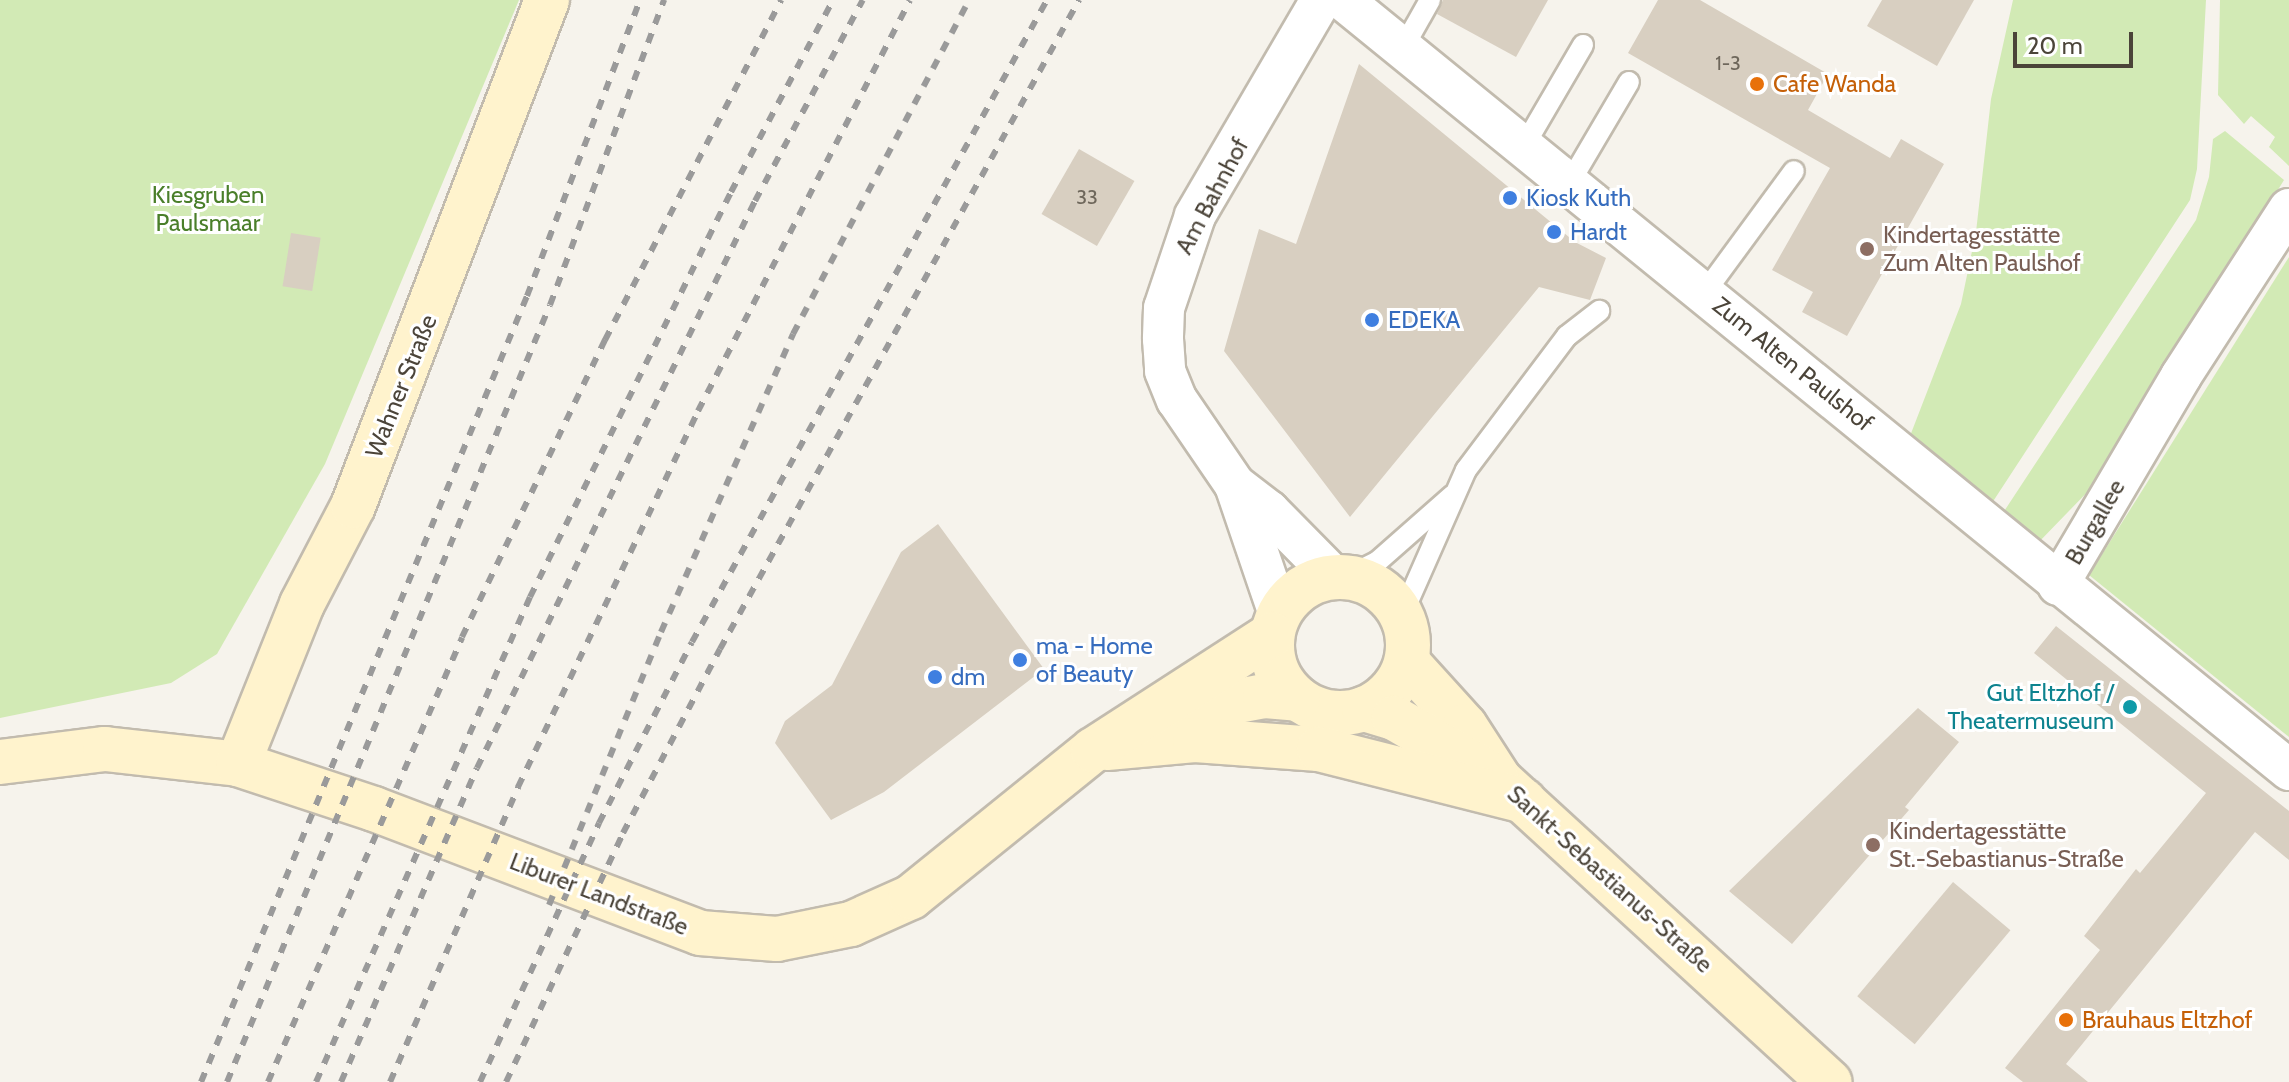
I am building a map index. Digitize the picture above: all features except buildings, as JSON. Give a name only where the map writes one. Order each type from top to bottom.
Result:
[{"type":"street","name":"Wahner Straße","points":[[238,764],[295,618],[353,506],[547,0]]},
{"type":"street","name":"Am Bahnhof","points":[[1321,0],[1195,216],[1164,308],[1165,371],[1177,400],[1235,485],[1340,576]]},
{"type":"street","name":"Zum Alten Paulshof","points":[[1343,0],[1705,292],[2058,585]]},
{"type":"street","name":"Burgallee","points":[[2289,209],[2181,376],[2058,585],[2289,770]]},
{"type":"street","name":"Am Bahnhof","points":[[1235,485],[1276,624]]},
{"type":"street","points":[[1364,709],[1390,692],[1407,662],[1402,615],[1374,585],[1340,576],[1299,590],[1276,624],[1273,659],[1282,682],[1298,699],[1335,713],[1364,709],[1394,718],[1512,790]]},
{"type":"street","name":"Liburer Landstraße","points":[[0,762],[105,749],[238,764],[403,819],[700,933],[777,939],[851,924],[911,897],[1093,750],[1148,718],[1276,624]]},
{"type":"street","name":"Sankt-Sebastianus-Straße","points":[[1407,662],[1465,726],[1512,790],[1830,1082]]},
{"type":"street","name":"Liburer Landstraße","points":[[1148,718],[1265,696],[1298,699]]},
{"type":"street","points":[[1093,750],[1195,740],[1319,749],[1512,790]]},
{"type":"lane","points":[[1403,48],[1430,0]]},
{"type":"lane","points":[[1524,146],[1583,45]]},
{"type":"lane","points":[[1570,182],[1629,82]]},
{"type":"lane","points":[[1705,292],[1794,171]]},
{"type":"lane","points":[[1340,576],[1377,562],[1453,495],[1529,383],[1567,336],[1599,311]]},
{"type":"lane","points":[[1402,615],[1439,539],[1453,495]]},
{"type":"green space","name":"Kiesgruben Paulsmaar","points":[[0,0],[519,0],[325,464],[217,654],[171,683],[0,718]]},
{"type":"green space","points":[[2013,0],[2206,0],[2197,169],[2190,200],[1992,503],[1910,436],[1961,304],[1976,232],[1991,99]]},
{"type":"green space","points":[[2220,0],[2289,0],[2289,166],[2269,147],[2275,137],[2251,116],[2244,124],[2218,95]]},
{"type":"green space","points":[[2225,131],[2284,180],[2100,479],[2036,545],[1995,525],[2196,220],[2209,177],[2213,139]]},
{"type":"green space","points":[[2289,257],[2289,737],[2089,575]]},
{"type":"railway","points":[[201,1082],[527,296],[640,0]]},
{"type":"railway","points":[[227,1082],[550,305],[664,0]]},
{"type":"railway","points":[[268,1082],[462,637],[605,340],[781,0]]},
{"type":"railway","points":[[316,1082],[530,597],[731,192],[833,0]]},
{"type":"railway","points":[[341,1082],[477,768],[755,201],[863,0]]},
{"type":"railway","points":[[390,1082],[518,787],[698,411],[910,0]]},
{"type":"railway","points":[[549,905],[661,632],[793,334],[969,0]]},
{"type":"railway","points":[[480,1082],[599,823],[692,642],[1047,0]]},
{"type":"railway","points":[[506,1082],[623,833],[720,649],[1079,0]]},
{"type":"place","name":"Cafe Wanda","points":[[1757,84]]},
{"type":"place","name":"Kiosk Kuth","points":[[1510,198]]},
{"type":"place","name":"Hardt","points":[[1554,232]]},
{"type":"place","name":"Kindertagesstätte Zum Alten Paulshof","points":[[1867,249]]},
{"type":"place","name":"EDEKA","points":[[1372,320]]},
{"type":"place","name":"ma - Home of Beauty","points":[[1020,660]]},
{"type":"place","name":"dm","points":[[935,677]]},
{"type":"place","name":"Gut Eltzhof / Theatermuseum","points":[[2130,707]]},
{"type":"place","name":"Kindertagesstätte St.-Sebastianus-Straße","points":[[1873,845]]},
{"type":"place","name":"Brauhaus Eltzhof","points":[[2066,1020]]}]
